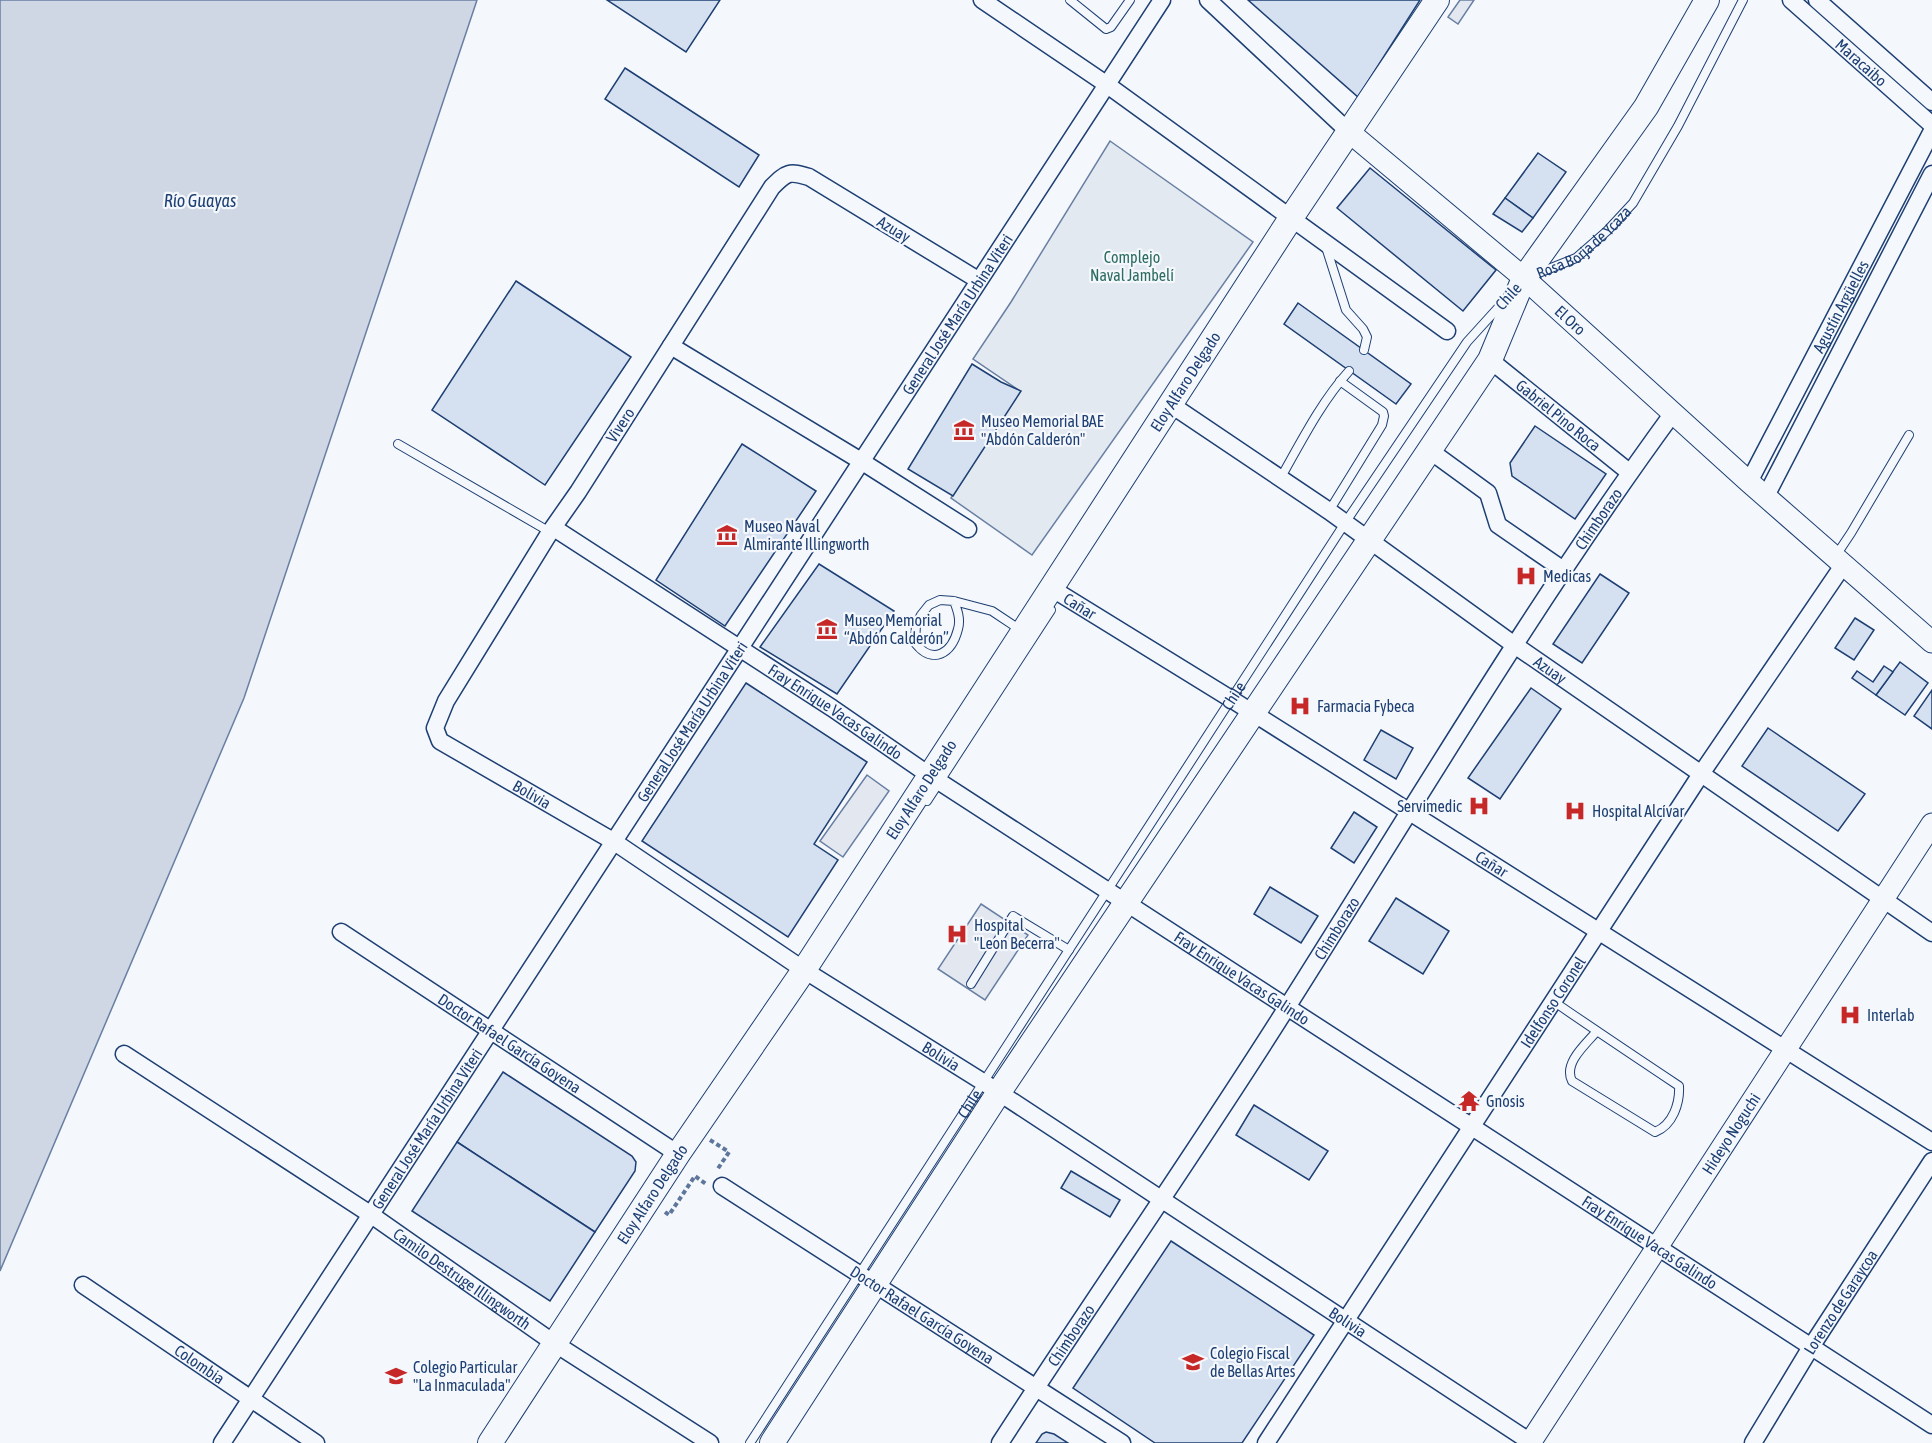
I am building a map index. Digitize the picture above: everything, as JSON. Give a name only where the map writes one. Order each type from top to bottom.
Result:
[{"type":"main road","name":"Eloy Alfaro Delgado","points":[[490,1443],[558,1345],[678,1154],[806,971],[935,778],[1023,632],[1060,589],[1298,223],[1437,0]]},
{"type":"main road","name":"Rosa Borja de Ycaza","points":[[1524,278],[1646,107],[1707,0]]},
{"type":"main road","name":"Chile","points":[[772,1443],[867,1280],[991,1087],[1118,896],[1254,714],[1490,360],[1524,278]]},
{"type":"street","points":[[982,0],[1106,84],[1447,331]]},
{"type":"street","name":"General José María Urbina Viteri","points":[[222,1443],[1162,0]]},
{"type":"street","name":"El Oro","points":[[1208,0],[1352,135],[1524,278],[1749,482],[1932,642]]},
{"type":"street","name":"Maracaibo","points":[[1791,0],[1932,125]]},
{"type":"street","name":"Maracaibo","points":[[1817,0],[1932,102]]},
{"type":"street","name":"Agustín Argüelles","points":[[1749,482],[1932,132]]},
{"type":"street","name":"Vivero","points":[[446,701],[552,530],[772,187],[783,176],[793,172],[809,177]]},
{"type":"street","name":"Agustín Argüelles","points":[[1766,496],[1932,174]]},
{"type":"street","name":"Azuay","points":[[809,177],[978,280]]},
{"type":"street","points":[[1839,311],[1857,320]]},
{"type":"street","points":[[671,346],[968,529]]},
{"type":"street","name":"Gabriel Pino Roca","points":[[1490,360],[1629,472]]},
{"type":"street","name":"Azuay","points":[[1177,409],[1329,511],[1513,644],[1932,933]]},
{"type":"street","name":"Chimborazo","points":[[1000,1443],[1288,1007],[1513,644],[1562,569],[1672,413]]},
{"type":"street","points":[[1429,450],[1488,492],[1498,525],[1562,569]]},
{"type":"street","name":"Fray Enrique Vacas Galindo","points":[[552,530],[739,648],[935,778],[1932,1425]]},
{"type":"street","name":"Idelfonso Coronel","points":[[1266,1443],[1840,560]]},
{"type":"street","name":"Cañar","points":[[1060,589],[1932,1142]]},
{"type":"street","name":"Bolivia","points":[[446,701],[435,728],[440,741],[613,841],[806,971],[991,1087],[1531,1443]]},
{"type":"street","name":"Hideyo Noguchi","points":[[1531,1443],[1932,824]]},
{"type":"street","name":"Doctor Rafael García Goyena","points":[[341,932],[678,1154]]},
{"type":"street","name":"Camilo Destruge Illingworth","points":[[124,1054],[370,1214],[558,1345],[710,1443]]},
{"type":"street","name":"Lorenzo de Garaycoa","points":[[1753,1443],[1811,1347],[1932,1161]]},
{"type":"street","name":"Doctor Rafael García Goyena","points":[[722,1186],[1122,1443]]},
{"type":"street","name":"Colombia","points":[[83,1286],[316,1443]]},
{"type":"lane","points":[[1070,0],[1106,29],[1111,27],[1130,0]]},
{"type":"lane","name":"Rosa Borja de Ycaza","points":[[1524,278],[1576,258],[1607,231],[1633,203],[1678,126],[1743,0]]},
{"type":"lane","points":[[1343,158],[1352,135],[1374,111]]},
{"type":"lane","points":[[1324,241],[1346,310],[1367,337],[1364,350]]},
{"type":"lane","name":"Chile","points":[[991,1087],[1069,950],[1118,896],[1231,699],[1345,523],[1467,342],[1524,278]]},
{"type":"lane","points":[[1280,479],[1308,429],[1349,371]]},
{"type":"lane","points":[[1329,511],[1382,425],[1384,416],[1383,412],[1340,381]]},
{"type":"lane","points":[[1840,560],[1851,534],[1909,435]]},
{"type":"lane","points":[[398,444],[552,530]]},
{"type":"lane","name":"Eloy Alfaro Delgado","points":[[921,810],[935,778],[1060,589]]},
{"type":"lane","points":[[954,601],[958,611],[958,629],[949,648],[941,655],[933,656],[925,653],[915,643],[916,625],[929,605],[940,600],[954,601],[992,611],[1023,632]]},
{"type":"lane","name":"Eloy Alfaro Delgado","points":[[533,1395],[558,1345],[702,1135],[806,971],[882,868]]},
{"type":"lane","points":[[971,984],[1013,916],[1069,950]]},
{"type":"lane","points":[[1553,1001],[1678,1086],[1678,1104],[1668,1123],[1662,1129],[1655,1132],[1572,1081],[1569,1074],[1571,1063],[1597,1031]]},
{"type":"lane","name":"Chile","points":[[750,1443],[867,1280]]},
{"type":"path","points":[[655,1205],[669,1215],[695,1176],[707,1185],[729,1152],[702,1135]]},
{"type":"green space","name":"Complejo Naval Jambelí","points":[[1110,141],[1253,242],[1032,555],[951,498],[1020,391],[973,359],[1011,302]]},
{"type":"shaded area","points":[[1460,0],[1474,0],[1458,24],[1448,17]]},
{"type":"shaded area","points":[[867,775],[889,791],[843,857],[820,841]]},
{"type":"shaded area","points":[[981,904],[1028,935],[985,1000],[938,969]]},
{"type":"water","name":"Río Guayas","points":[[0,0],[477,0],[244,698],[0,1271]]},
{"type":"building","points":[[607,0],[720,0],[686,52]]},
{"type":"building","points":[[1248,0],[1420,0],[1358,97]]},
{"type":"building","points":[[625,68],[759,155],[739,187],[605,99]]},
{"type":"building","points":[[1538,153],[1566,172],[1533,218],[1505,198]]},
{"type":"building","points":[[1370,168],[1496,270],[1463,311],[1337,208]]},
{"type":"building","points":[[1505,198],[1533,218],[1522,232],[1493,214]]},
{"type":"building","points":[[516,281],[631,357],[545,485],[432,410]]},
{"type":"building","points":[[1298,303],[1411,384],[1396,404],[1284,324]]},
{"type":"building","name":"Museo Memorial BAE \"Abdón Calderón\"","points":[[972,364],[1021,391],[953,496],[908,469]]},
{"type":"building","points":[[1535,426],[1606,474],[1575,519],[1512,476],[1510,463]]},
{"type":"building","points":[[742,444],[816,491],[725,626],[656,580]]},
{"type":"building","name":"Museo Memorial “Abdón Calderón”","points":[[819,564],[894,611],[837,694],[760,647]]},
{"type":"building","points":[[1600,574],[1629,593],[1582,663],[1553,644]]},
{"type":"building","points":[[1855,618],[1874,630],[1854,660],[1835,648]]},
{"type":"building","points":[[1900,662],[1928,683],[1905,715],[1876,695]]},
{"type":"building","points":[[1884,666],[1893,672],[1876,695],[1852,678],[1857,671],[1873,682]]},
{"type":"building","points":[[746,683],[867,762],[814,844],[838,860],[788,937],[642,841]]},
{"type":"building","points":[[1531,688],[1561,709],[1500,799],[1468,778]]},
{"type":"building","points":[[1932,690],[1932,729],[1914,716]]},
{"type":"building","points":[[1768,728],[1865,794],[1838,831],[1742,766]]},
{"type":"building","points":[[1381,730],[1413,748],[1396,779],[1364,760]]},
{"type":"building","points":[[1354,812],[1377,827],[1354,863],[1331,848]]},
{"type":"building","points":[[1270,887],[1318,916],[1301,943],[1254,914]]},
{"type":"building","points":[[1396,898],[1449,931],[1423,974],[1369,941]]},
{"type":"building","points":[[503,1072],[632,1156],[636,1162],[635,1171],[595,1232],[457,1142]]},
{"type":"building","points":[[1254,1105],[1328,1151],[1309,1180],[1236,1135]]},
{"type":"building","points":[[457,1142],[595,1232],[550,1301],[412,1211]]},
{"type":"building","points":[[1071,1171],[1120,1200],[1110,1217],[1061,1188]]},
{"type":"building","name":"Colegio Fiscal de Bellas Artes","points":[[1171,1241],[1314,1335],[1242,1443],[1155,1443],[1073,1388]]},
{"type":"building","points":[[1046,1432],[1054,1434],[1068,1443],[1036,1443]]},
{"type":"place","name":"Museo Memorial BAE \"Abdón Calderón\"","points":[[964,430]]},
{"type":"place","name":"Museo Naval Almirante Illingworth","points":[[727,535]]},
{"type":"place","name":"Medicas","points":[[1526,576]]},
{"type":"place","name":"Museo Memorial “Abdón Calderón”","points":[[827,629]]},
{"type":"place","name":"Farmacia Fybeca","points":[[1300,706]]},
{"type":"place","name":"Servimedic","points":[[1479,806]]},
{"type":"place","name":"Hospital Alcívar","points":[[1575,811]]},
{"type":"place","name":"Hospital \"Leon Becerra\"","points":[[957,934]]},
{"type":"place","name":"Interlab","points":[[1850,1015]]},
{"type":"place","name":"Gnosis","points":[[1469,1101]]},
{"type":"place","name":"Colegio Fiscal de Bellas Artes","points":[[1193,1362]]},
{"type":"place","name":"Colegio Particular \"La Inmaculada\"","points":[[396,1376]]}]
